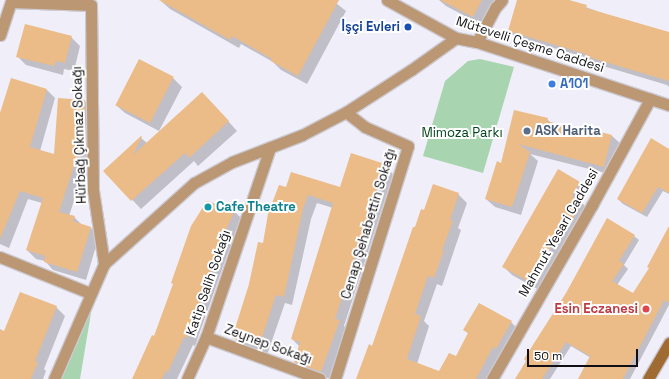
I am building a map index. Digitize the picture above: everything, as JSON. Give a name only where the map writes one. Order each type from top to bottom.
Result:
[{"type":"main road","points":[[648,379],[669,343]]},
{"type":"street","name":"Mütevelli Çeşme Caddesi","points":[[387,0],[456,38],[477,42],[669,105]]},
{"type":"street","points":[[477,42],[496,7],[502,0]]},
{"type":"street","name":"Hürbağ Çıkmaz Sokağı","points":[[0,35],[11,2],[91,5],[93,190],[104,264]]},
{"type":"street","points":[[54,379],[104,264],[194,183],[232,162],[270,148],[346,112],[411,70],[456,38]]},
{"type":"street","name":"Mahmut Yesari Caddesi","points":[[492,379],[592,205],[650,99]]},
{"type":"street","name":"Cenap Şehabettin Sokağı","points":[[335,379],[408,146],[365,127],[346,112]]},
{"type":"street","name":"Katip Salih Sokağı","points":[[188,379],[206,337],[270,148]]},
{"type":"street","points":[[0,257],[90,294]]},
{"type":"street","name":"Zeynep Sokağı","points":[[206,337],[320,379]]},
{"type":"green space","name":"Mimoza Parkı","points":[[480,59],[514,67],[483,173],[423,156],[445,81],[468,61]]},
{"type":"green space","points":[[94,295],[80,379],[60,379]]},
{"type":"building","points":[[159,0],[339,0],[298,76],[232,36],[230,40]]},
{"type":"building","points":[[440,0],[482,0],[473,17]]},
{"type":"building","points":[[517,0],[569,0],[587,5],[586,8],[669,32],[669,81],[508,31]]},
{"type":"building","points":[[25,24],[72,36],[65,63],[56,61],[54,66],[16,57]]},
{"type":"building","points":[[139,59],[174,77],[150,123],[115,105]]},
{"type":"building","points":[[11,78],[47,89],[30,147],[54,154],[58,98],[85,100],[84,147],[80,147],[59,212],[75,216],[73,221],[91,227],[77,272],[44,262],[45,256],[26,250],[43,198],[20,191],[0,239],[0,113]]},
{"type":"building","points":[[202,92],[229,121],[189,158],[185,153],[131,201],[103,171],[141,136],[142,137],[133,155]]},
{"type":"building","points":[[514,110],[548,118],[547,121],[589,132],[589,129],[612,135],[604,167],[518,144],[530,152],[512,207],[485,199],[497,161],[501,163]]},
{"type":"building","points":[[651,138],[669,149],[669,193],[658,187],[642,213],[617,199]]},
{"type":"building","points":[[351,153],[385,164],[335,319],[340,320],[321,372],[294,362],[300,342],[291,339],[333,203],[308,195],[303,209],[284,297],[276,295],[259,347],[232,338],[249,284],[258,242],[263,243],[268,214],[279,185],[286,187],[291,172],[340,187]]},
{"type":"building","points":[[558,169],[580,182],[572,196],[582,203],[568,227],[564,224],[538,268],[539,269],[532,283],[502,267]]},
{"type":"building","points":[[433,184],[459,193],[450,220],[453,221],[442,250],[444,250],[434,278],[428,276],[415,314],[421,316],[407,359],[439,371],[449,353],[456,356],[468,333],[463,330],[479,303],[512,321],[496,349],[493,347],[476,379],[356,379],[369,344],[372,346],[413,227],[415,227],[421,209],[424,210]]},
{"type":"building","points":[[207,201],[235,210],[219,246],[187,338],[184,337],[168,372],[166,371],[162,379],[132,379],[152,335],[154,336],[173,284],[171,283],[191,226]]},
{"type":"building","points":[[607,218],[635,235],[619,261],[624,264],[612,281],[633,293],[649,268],[647,267],[669,226],[669,303],[664,300],[623,379],[578,379],[590,356],[566,342],[542,379],[515,379],[526,361],[524,359],[566,293]]},
{"type":"building","points":[[20,292],[57,306],[35,361],[38,362],[31,379],[0,379],[0,329],[4,331]]},
{"type":"place","name":"İşçi Evleri","points":[[408,27]]},
{"type":"place","name":"A101","points":[[552,84]]},
{"type":"place","name":"ASK Harita","points":[[527,131]]},
{"type":"place","name":"Cafe Theatre","points":[[208,207]]},
{"type":"place","name":"Esin Eczanesi","points":[[646,309]]}]
